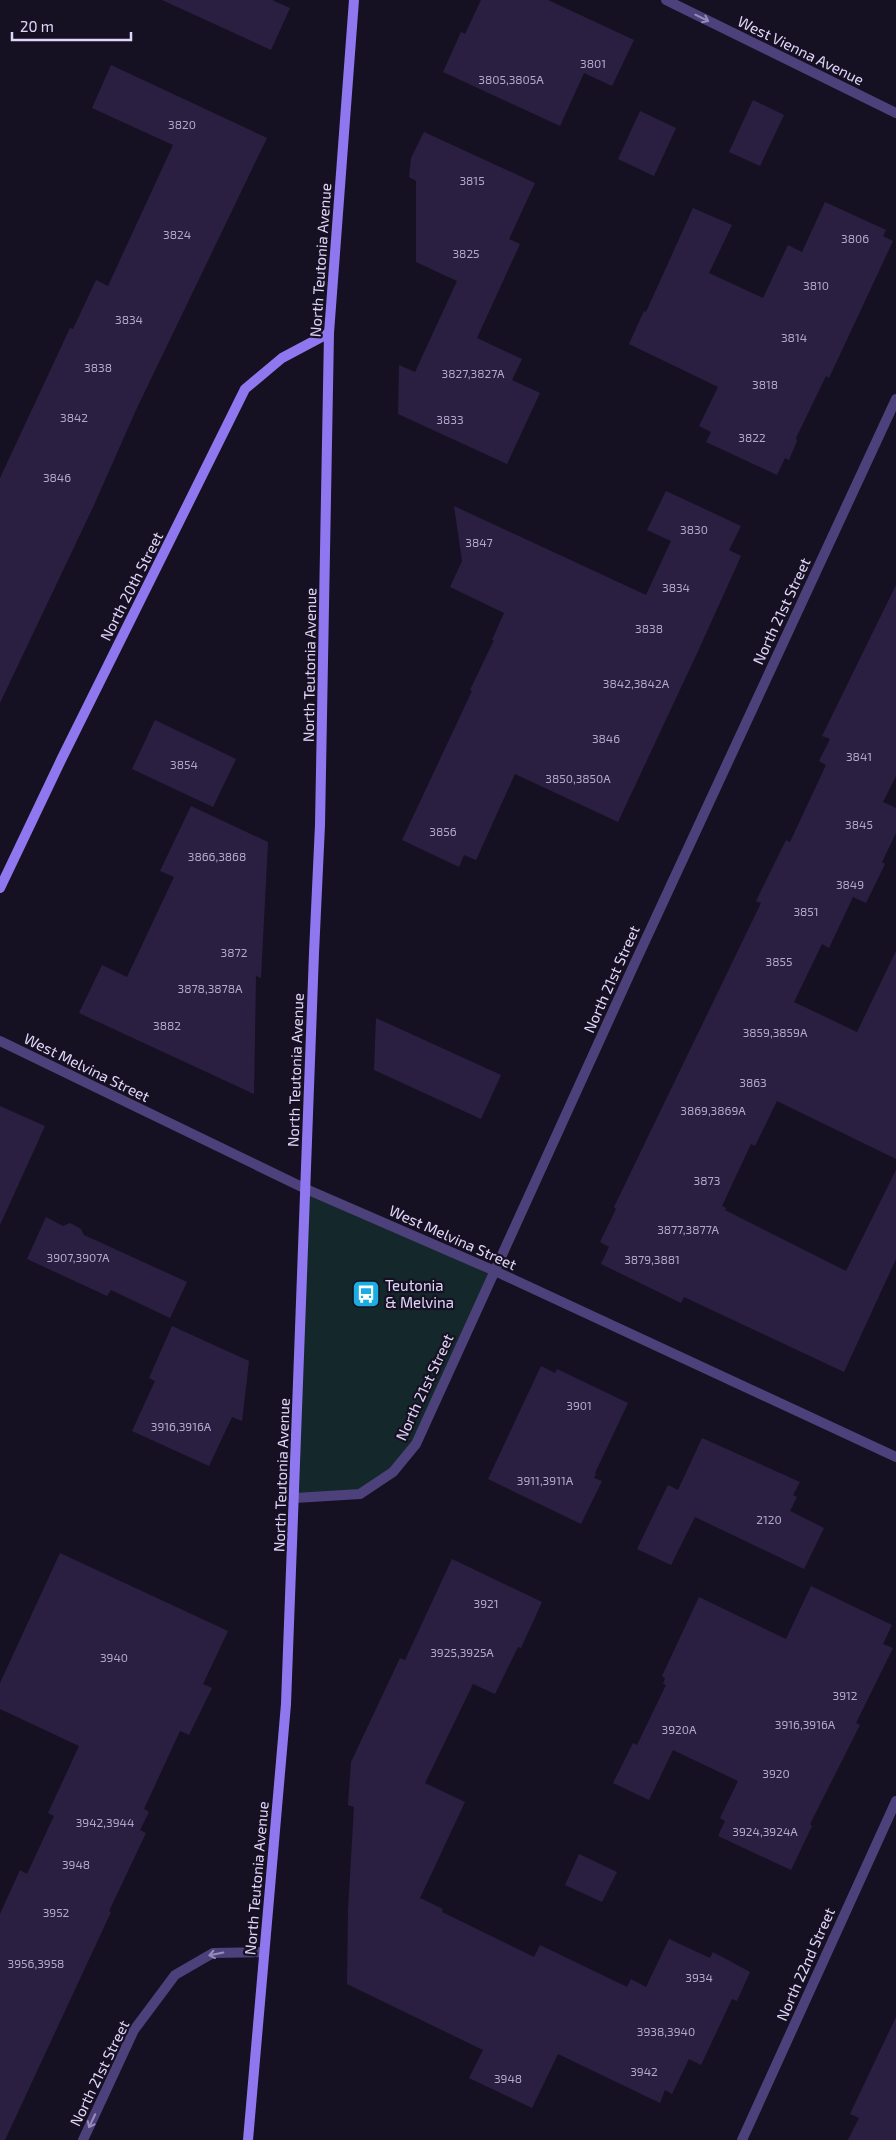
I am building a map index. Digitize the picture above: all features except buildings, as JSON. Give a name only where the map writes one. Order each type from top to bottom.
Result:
[{"type":"main road","name":"North Teutonia Avenue","points":[[248,2140],[286,1704],[295,1498],[310,1039],[321,796],[329,333],[354,0]]},
{"type":"main road","name":"North 20th Street","points":[[0,888],[62,758],[246,389],[282,358],[329,333]]},
{"type":"street","name":"West Vienna Avenue","points":[[666,0],[896,113]]},
{"type":"street","name":"North 21st Street","points":[[295,1498],[360,1494],[393,1472],[416,1444],[637,958],[896,398]]},
{"type":"street","name":"West Melvina Street","points":[[0,1041],[306,1189],[495,1271],[896,1457]]},
{"type":"street","name":"North 22nd Street","points":[[742,2140],[896,1801]]},
{"type":"street","name":"North 21st Street","points":[[83,2140],[134,2030],[175,1975],[213,1953],[264,1952]]},
{"type":"green space","points":[[306,1189],[495,1271],[416,1444],[393,1472],[360,1494],[295,1498]]},
{"type":"place","name":"Teutonia & Melvina","points":[[366,1294]]}]
